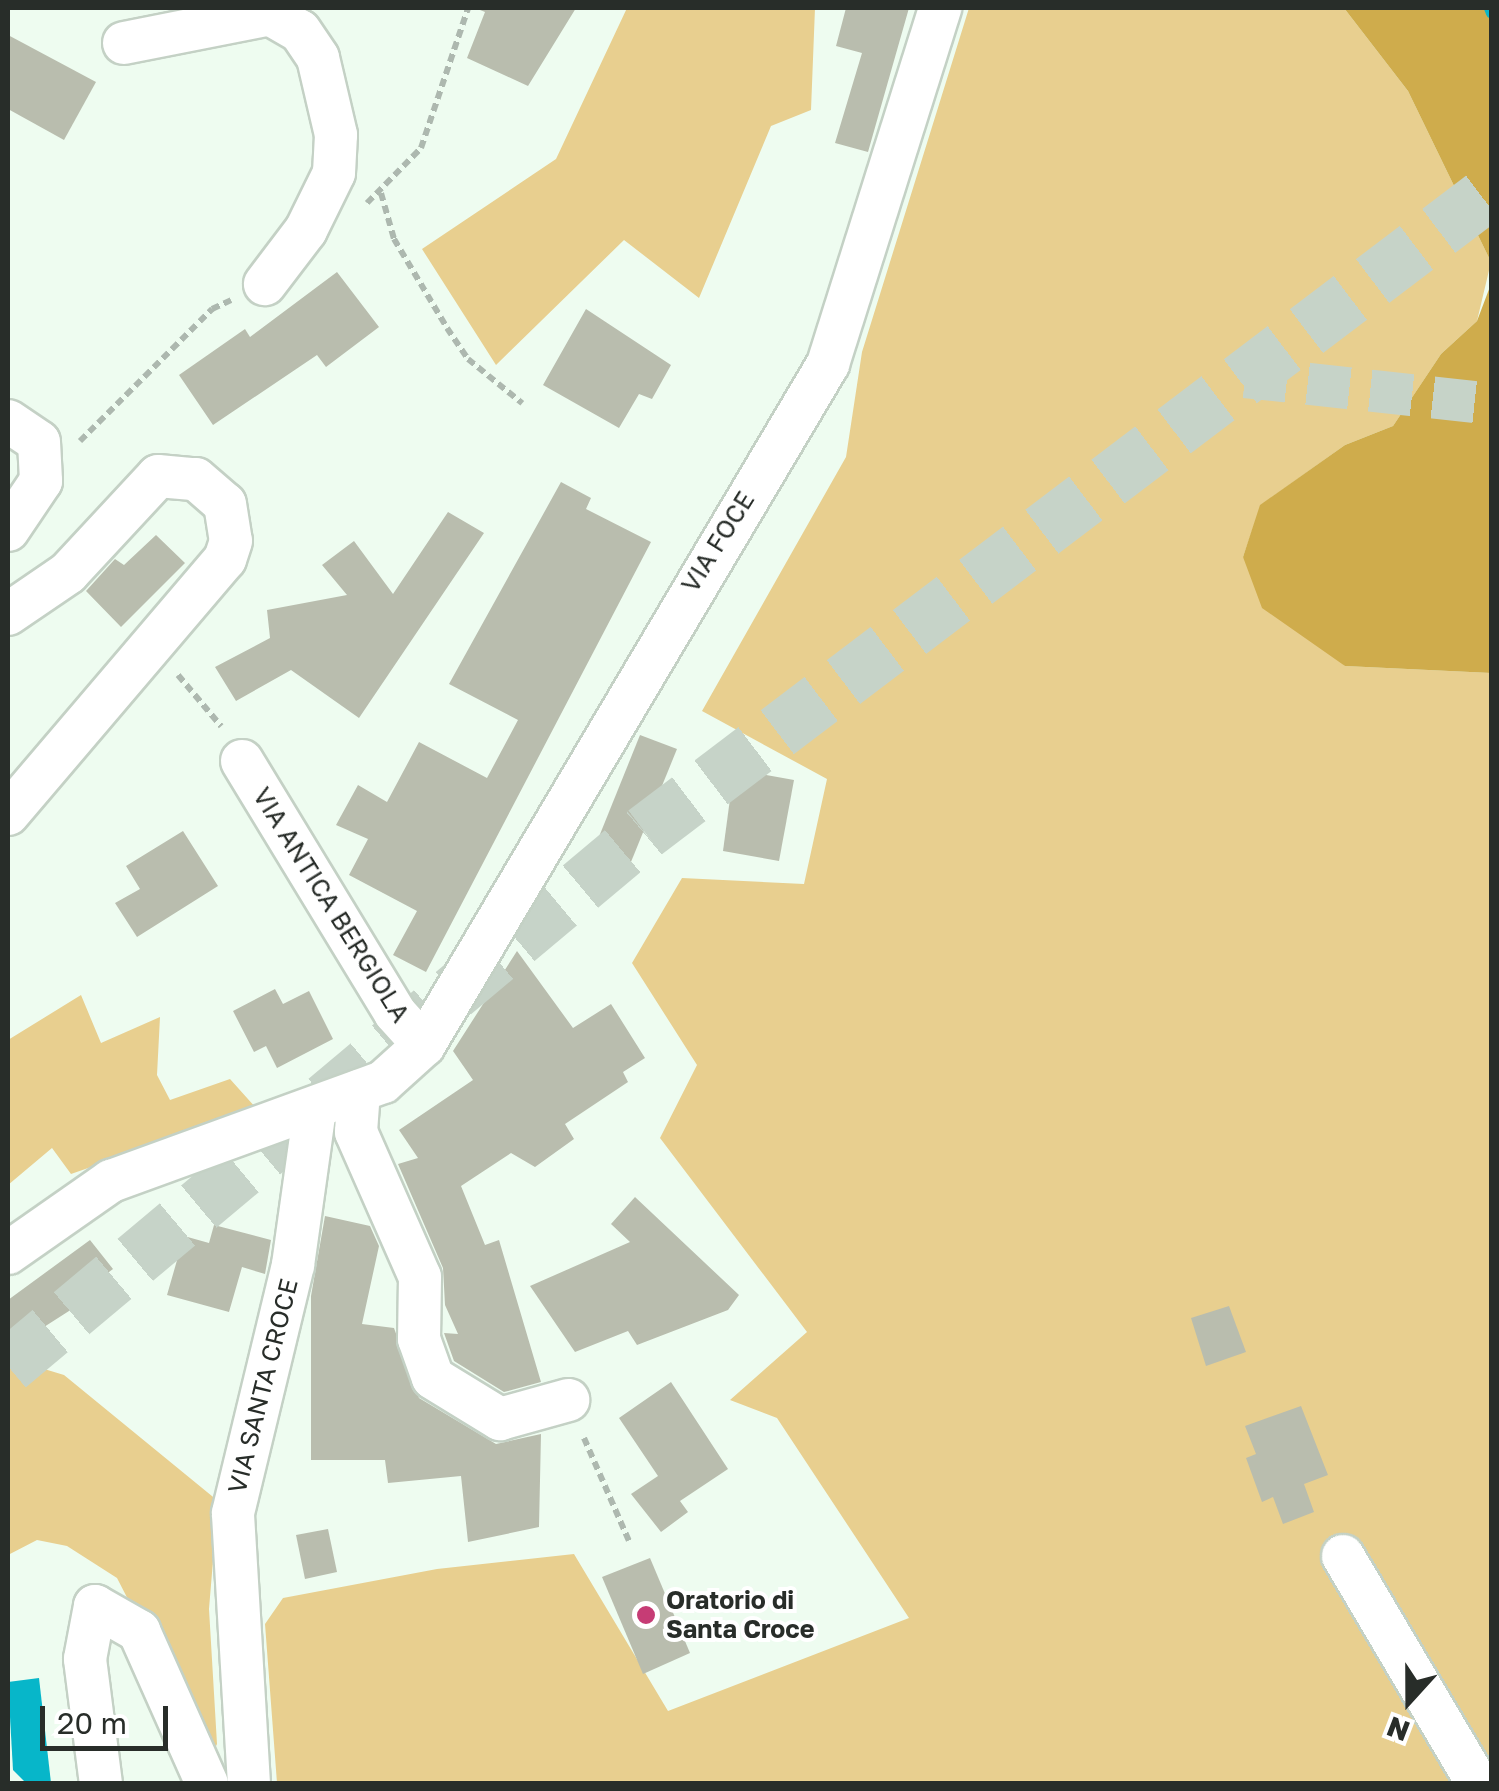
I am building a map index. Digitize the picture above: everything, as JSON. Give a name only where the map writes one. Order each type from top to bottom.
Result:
[{"type":"street","name":"VIA FOCE","points":[[424,1046],[828,364],[940,8]]},
{"type":"street","points":[[124,43],[270,14],[300,31],[318,58],[336,135],[334,173],[306,230],[265,284]]},
{"type":"street","points":[[8,421],[40,442],[41,481],[8,530]]},
{"type":"street","points":[[8,614],[68,573],[158,476],[196,479],[224,504],[231,541],[214,575],[150,644],[8,814]]},
{"type":"street","name":"VIA ANTICA BERGIOLA","points":[[242,762],[395,1013],[424,1046]]},
{"type":"street","points":[[8,1254],[111,1180],[227,1133],[315,1109],[359,1092],[424,1046]]},
{"type":"street","points":[[359,1092],[356,1132],[420,1277],[419,1339],[433,1378],[477,1398],[500,1419],[568,1400]]},
{"type":"street","name":"VIA SANTA CROCE","points":[[249,1784],[233,1513],[292,1265],[315,1109]]},
{"type":"street","points":[[1342,1556],[1478,1784]]},
{"type":"street","points":[[102,1784],[84,1660],[95,1606],[140,1632],[207,1784]]},
{"type":"path","points":[[382,193],[394,239],[446,328],[468,359],[522,402]]},
{"type":"path","points":[[150,644],[214,714],[242,762]]},
{"type":"path","points":[[568,1400],[628,1541]]},
{"type":"shaded area","points":[[627,8],[815,8],[811,110],[771,126],[699,298],[624,240],[496,365],[422,249],[556,159]]},
{"type":"shaded area","points":[[969,8],[1344,8],[1408,91],[1491,262],[1477,321],[1441,354],[1393,426],[1345,445],[1261,505],[1243,557],[1345,666],[1491,673],[1491,1783],[277,1783],[265,1624],[283,1598],[437,1569],[574,1554],[668,1711],[909,1618],[777,1418],[730,1400],[807,1332],[660,1138],[697,1065],[632,963],[682,878],[804,884],[827,779],[702,711],[846,457],[862,352]]},
{"type":"shaded area","points":[[1344,8],[1491,8],[1491,262],[1408,91]]},
{"type":"shaded area","points":[[1491,284],[1491,673],[1345,666],[1262,608],[1243,557],[1260,505],[1345,445],[1393,426],[1441,354],[1477,321]]},
{"type":"shaded area","points":[[81,995],[101,1043],[160,1017],[157,1075],[170,1100],[230,1079],[257,1109],[71,1174],[52,1148],[8,1185],[8,1040]]},
{"type":"shaded area","points":[[8,1358],[64,1375],[218,1501],[209,1609],[217,1744],[210,1759],[117,1578],[67,1546],[37,1540],[8,1555]]},
{"type":"water","points":[[39,1678],[51,1783],[26,1783],[13,1770],[8,1682]]},
{"type":"building","points":[[475,8],[576,8],[528,86],[467,58],[485,12]]},
{"type":"building","points":[[846,8],[909,8],[868,152],[835,143],[862,53],[836,46]]},
{"type":"building","points":[[8,35],[96,82],[64,140],[8,109]]},
{"type":"building","points":[[337,272],[379,327],[326,367],[317,355],[213,425],[179,375],[245,329],[250,337]]},
{"type":"building","points":[[586,309],[671,365],[652,399],[639,394],[619,428],[543,385]]},
{"type":"building","points":[[561,482],[591,498],[586,509],[651,542],[426,972],[393,955],[417,911],[349,875],[368,839],[336,825],[358,785],[387,802],[419,742],[487,778],[518,720],[449,684]]},
{"type":"building","points":[[448,512],[484,533],[359,718],[291,670],[236,701],[215,667],[270,638],[267,610],[347,595],[322,565],[354,541],[393,594]]},
{"type":"building","points":[[156,535],[185,563],[121,627],[86,591],[115,559],[124,565]]},
{"type":"building","points":[[640,735],[677,749],[622,884],[586,869]]},
{"type":"building","points":[[734,769],[794,780],[779,861],[723,851]]},
{"type":"building","points":[[183,831],[218,886],[137,937],[115,903],[140,889],[126,866]]},
{"type":"building","points":[[517,951],[573,1028],[611,1004],[645,1058],[623,1072],[628,1082],[565,1124],[574,1139],[535,1167],[511,1153],[461,1186],[485,1245],[499,1240],[541,1382],[504,1392],[454,1361],[444,1333],[458,1334],[445,1305],[443,1268],[398,1164],[418,1158],[399,1130],[473,1080],[453,1051]]},
{"type":"building","points":[[275,989],[283,1004],[309,991],[333,1039],[277,1068],[266,1046],[254,1052],[233,1011]]},
{"type":"building","points":[[635,1197],[739,1295],[728,1310],[637,1345],[628,1331],[575,1352],[530,1286],[630,1242],[611,1224]]},
{"type":"building","points":[[325,1216],[370,1226],[379,1246],[362,1324],[394,1328],[419,1398],[496,1444],[541,1434],[539,1527],[468,1542],[461,1476],[388,1483],[385,1460],[311,1460],[311,1296]]},
{"type":"building","points":[[214,1225],[271,1240],[265,1274],[242,1267],[229,1312],[167,1295],[184,1236],[209,1243]]},
{"type":"building","points":[[90,1240],[113,1269],[89,1287],[94,1295],[8,1350],[8,1300]]},
{"type":"building","points":[[1229,1306],[1246,1352],[1206,1366],[1191,1318]]},
{"type":"building","points":[[671,1382],[728,1469],[680,1501],[688,1512],[661,1532],[631,1494],[658,1476],[619,1418]]},
{"type":"building","points":[[1301,1406],[1328,1475],[1304,1484],[1314,1512],[1283,1524],[1273,1497],[1262,1502],[1246,1458],[1256,1454],[1245,1426]]},
{"type":"building","points":[[328,1529],[337,1572],[305,1579],[296,1535]]},
{"type":"building","name":"Oratorio di Santa Croce","points":[[650,1558],[690,1653],[643,1674],[602,1577]]},
{"type":"waterway","points":[[1490,8],[1492,13]]},
{"type":"tunnel","points":[[8,1366],[645,832],[1492,190]]},
{"type":"tunnel","points":[[1245,377],[1492,404]]},
{"type":"place","name":"Oratorio di Santa Croce","points":[[646,1615]]}]
